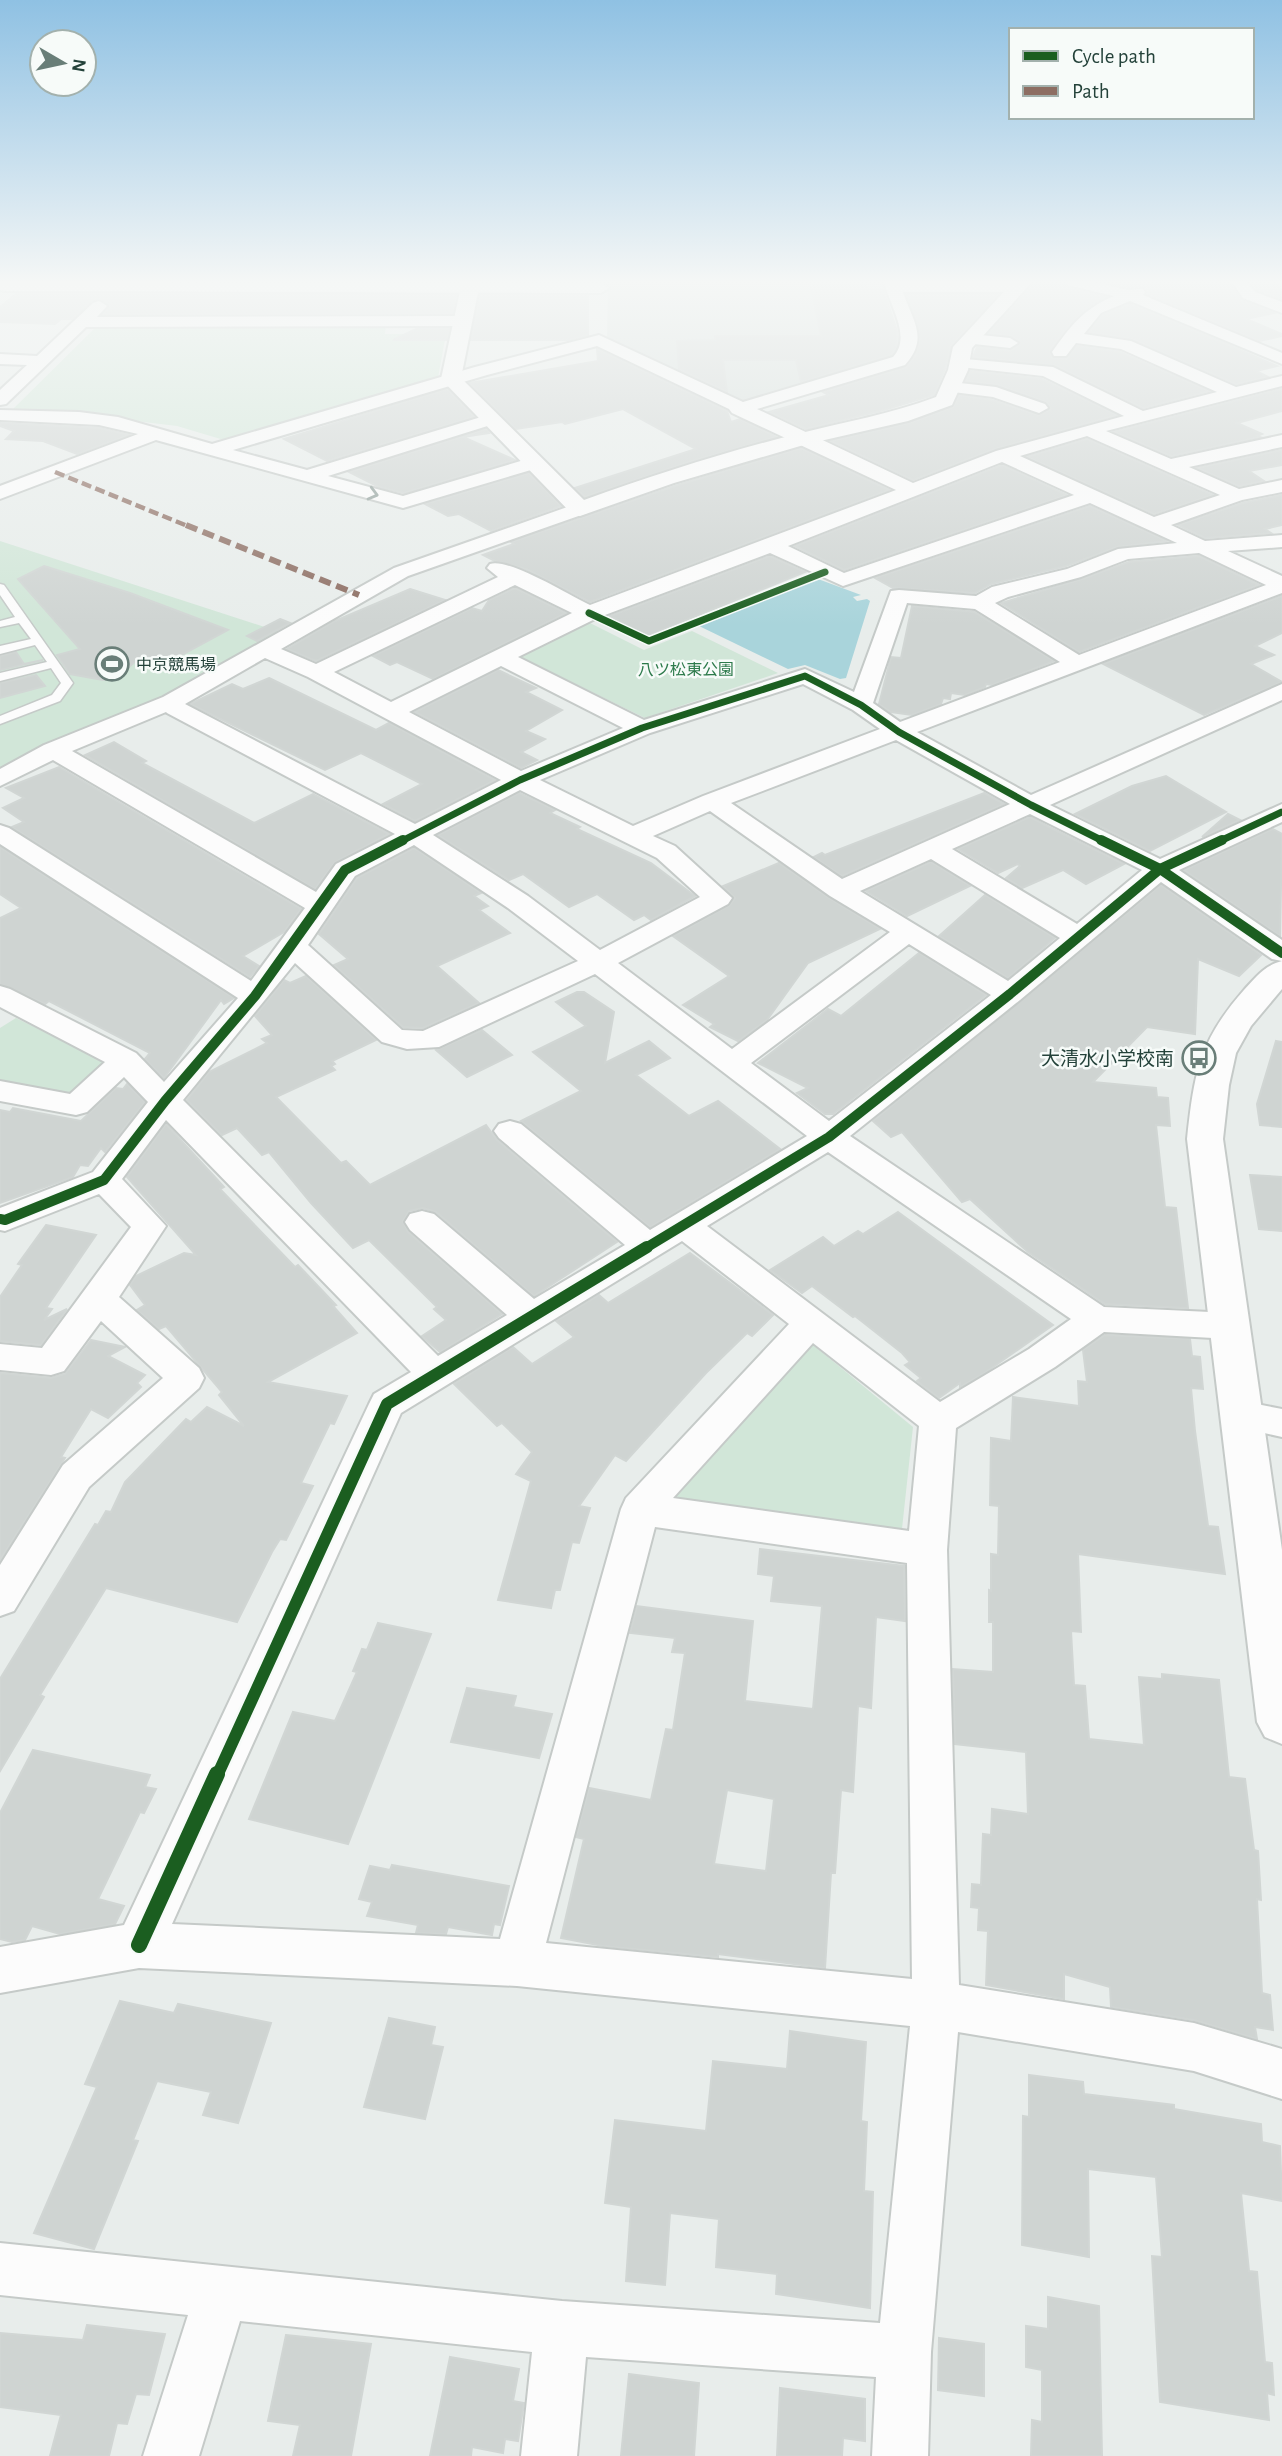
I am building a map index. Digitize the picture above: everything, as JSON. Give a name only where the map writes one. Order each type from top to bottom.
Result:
[{"type":"street","points":[[212,450],[392,397]]},
{"type":"street","points":[[469,397],[580,509]]},
{"type":"street","points":[[717,397],[912,490]]},
{"type":"street","points":[[738,408],[777,397]]},
{"type":"street","points":[[0,779],[53,750],[171,702],[401,572],[666,478],[802,439],[901,417],[945,401],[947,397]]},
{"type":"street","points":[[1008,397],[1039,408]]},
{"type":"street","points":[[1101,397],[1141,416]]},
{"type":"street","points":[[390,712],[589,613],[771,546],[1003,455],[1215,397]]},
{"type":"street","points":[[0,415],[111,421],[139,427],[155,434],[402,502],[534,463]]},
{"type":"street","points":[[307,476],[491,419]]},
{"type":"street","points":[[1088,430],[1237,495]]},
{"type":"street","points":[[0,493],[155,434]]},
{"type":"street","points":[[1171,465],[1282,441]]},
{"type":"street","points":[[1003,455],[1282,585]]},
{"type":"street","points":[[1151,525],[1237,495],[1282,486]]},
{"type":"street","points":[[771,546],[842,580],[1090,496]]},
{"type":"street","points":[[980,603],[1000,592],[1074,573],[1125,553],[1282,541]]},
{"type":"street","points":[[463,552],[589,613]]},
{"type":"street","points":[[316,672],[516,576]]},
{"type":"street","points":[[630,836],[712,801],[1282,585]]},
{"type":"street","points":[[861,705],[899,596],[980,603],[1079,664]]},
{"type":"street","points":[[263,649],[316,672],[520,780],[666,852],[718,898],[599,962],[428,1040],[407,1040],[392,1036],[293,946]]},
{"type":"street","points":[[499,656],[642,728]]},
{"type":"street","points":[[2,1222],[104,1180],[165,1101],[256,996],[345,870],[520,780],[642,728],[805,676],[861,705],[899,732],[1031,805],[1160,869],[1282,953]]},
{"type":"street","points":[[840,890],[1282,691]]},
{"type":"street","points":[[171,702],[175,708],[413,833],[517,901],[829,1137],[962,1230],[1097,1319],[1231,1326]]},
{"type":"street","points":[[53,750],[321,906]]},
{"type":"street","points":[[712,801],[840,890],[1010,994]]},
{"type":"street","points":[[139,1945],[387,1404],[829,1137],[1010,994],[1160,869],[1282,812]]},
{"type":"street","points":[[0,833],[256,996]]},
{"type":"street","points":[[933,849],[1078,937]]},
{"type":"street","points":[[731,1064],[908,932]]},
{"type":"street","points":[[1282,971],[1270,981],[1241,1018],[1220,1053],[1209,1094],[1205,1139],[1282,1722]]},
{"type":"street","points":[[0,995],[125,1060],[435,1375]]},
{"type":"street","points":[[0,1091],[76,1105],[125,1060]]},
{"type":"street","points":[[510,1130],[648,1247]]},
{"type":"street","points":[[0,1357],[51,1362],[99,1299],[149,1226],[104,1180]]},
{"type":"street","points":[[422,1222],[532,1317]]},
{"type":"street","points":[[684,1225],[938,1421]]},
{"type":"street","points":[[0,1599],[76,1476],[186,1378],[99,1299]]},
{"type":"street","points":[[938,1421],[1042,1358],[1097,1319]]},
{"type":"street","points":[[517,1963],[640,1509],[811,1323]]},
{"type":"street","points":[[1241,1415],[1282,1423]]},
{"type":"street","points":[[900,2456],[904,2352],[936,2005],[927,1550],[938,1421]]},
{"type":"street","points":[[640,1509],[927,1550]]},
{"type":"street","points":[[0,1970],[139,1945],[517,1963],[936,2005],[1194,2047],[1282,2074]]},
{"type":"street","points":[[0,2269],[562,2328],[904,2352]]},
{"type":"street","points":[[171,2456],[222,2291]]},
{"type":"street","points":[[549,2456],[562,2328]]},
{"type":"lane","points":[[0,720],[56,698],[67,683],[2,594]]},
{"type":"lane","points":[[0,624],[22,619]]},
{"type":"lane","points":[[0,650],[38,641]]},
{"type":"lane","points":[[0,677],[54,664]]},
{"type":"shaded area","points":[[724,397],[761,397],[741,402]]},
{"type":"green space","points":[[26,397],[386,397],[224,440],[177,426],[52,411],[12,410]]},
{"type":"green space","name":"中京競馬場","points":[[0,541],[280,632],[169,695],[0,771]]},
{"type":"green space","name":"八ツ松東公園","points":[[588,622],[644,650],[692,631],[778,673],[645,718],[520,657]]},
{"type":"green space","points":[[16,1018],[105,1062],[70,1094],[0,1081],[0,1028]]},
{"type":"green space","points":[[812,1344],[913,1427],[902,1529],[666,1501]]},
{"type":"water","points":[[818,579],[861,595],[853,597],[857,601],[870,601],[846,678],[840,679],[805,665],[788,669],[699,626]]},
{"type":"building","points":[[422,397],[454,397],[474,417],[327,461],[284,439]]},
{"type":"building","points":[[484,397],[697,397],[727,411],[731,422],[740,419],[776,437],[689,462],[585,497],[575,488],[696,449],[623,409],[565,424],[562,422],[516,429]]},
{"type":"building","points":[[823,397],[929,397],[806,429],[769,412]]},
{"type":"building","points":[[958,397],[992,400],[1038,415],[1051,409],[1046,402],[1030,397],[1079,397],[1117,415],[995,449],[913,480],[831,441],[909,423],[953,407]]},
{"type":"building","points":[[1119,397],[1187,397],[1143,408]]},
{"type":"building","points":[[1252,397],[1282,397],[1282,411],[1237,423],[1262,434],[1257,436],[1260,437],[1171,456],[1114,432]]},
{"type":"building","points":[[0,423],[99,428],[129,435],[77,454],[43,441],[6,439],[14,431],[0,426]]},
{"type":"building","points":[[486,429],[489,433],[463,437],[515,460],[404,493],[379,487],[349,472]]},
{"type":"building","points":[[1087,439],[1213,495],[1154,514],[1027,457]]},
{"type":"building","points":[[801,448],[889,490],[590,602],[526,569],[483,555],[514,544],[511,542],[675,486]]},
{"type":"building","points":[[1282,450],[1282,465],[1249,471],[1264,481],[1239,486],[1197,468]]},
{"type":"building","points":[[1002,465],[1067,495],[844,570],[795,546]]},
{"type":"building","points":[[529,473],[561,506],[491,531],[459,514],[448,516],[425,504]]},
{"type":"building","points":[[1282,495],[1282,525],[1265,529],[1271,533],[1205,538],[1178,525],[1243,503]]},
{"type":"building","points":[[1090,506],[1167,541],[1117,547],[1066,566],[991,584],[975,593],[893,588],[875,578]]},
{"type":"building","points":[[770,556],[805,572],[647,636],[610,616]]},
{"type":"building","points":[[1199,556],[1259,585],[1079,652],[1001,603],[1129,562]]},
{"type":"building","points":[[44,566],[130,593],[228,630],[165,664],[143,655],[117,677],[103,680],[70,674],[57,655],[80,649],[18,579]]},
{"type":"building","points":[[515,588],[566,613],[433,679],[397,662],[390,665],[373,656],[472,608],[482,611],[489,600]]},
{"type":"building","points":[[410,589],[445,600],[316,661],[287,649],[335,621]]},
{"type":"building","points":[[1282,596],[1282,633],[1255,646],[1274,655],[1251,664],[1282,682],[1204,715],[1103,664]]},
{"type":"building","points":[[912,606],[974,612],[1054,661],[992,685],[986,684],[985,687],[965,695],[951,693],[950,699],[943,698],[941,704],[912,715],[891,712],[879,704],[891,657],[901,658]]},
{"type":"building","points":[[280,619],[290,623],[257,641],[247,636]]},
{"type":"building","points":[[16,652],[24,664],[43,660],[0,670],[0,656]]},
{"type":"building","points":[[498,670],[536,688],[526,692],[562,710],[526,731],[545,739],[521,752],[537,760],[521,768],[415,712]]},
{"type":"building","points":[[36,675],[45,686],[0,698],[0,683]]},
{"type":"building","points":[[269,678],[376,730],[389,723],[495,780],[415,821],[383,804],[422,784],[361,753],[325,770],[190,704],[232,684],[243,689]]},
{"type":"building","points":[[114,742],[146,761],[142,763],[254,823],[313,794],[389,834],[335,862],[315,889],[85,755]]},
{"type":"building","points":[[59,767],[301,909],[284,932],[243,956],[259,966],[250,977],[12,827],[24,822],[3,808],[24,798],[6,788]]},
{"type":"building","points":[[1166,776],[1226,812],[1150,851],[1075,814],[1132,786]]},
{"type":"building","points":[[519,793],[555,810],[550,813],[580,827],[577,829],[651,863],[695,896],[651,920],[644,915],[634,920],[597,894],[569,907],[523,874],[509,880],[438,835]]},
{"type":"building","points":[[984,793],[1004,804],[842,876],[814,857],[822,853],[825,855]]},
{"type":"building","points":[[1228,814],[1240,820],[1202,837]]},
{"type":"building","points":[[1030,817],[1124,864],[1086,884],[1063,870],[1022,888],[1006,878],[1020,866],[1018,864],[998,873],[958,849]]},
{"type":"building","points":[[1273,829],[1282,834],[1280,936],[1184,870]]},
{"type":"building","points":[[0,847],[234,998],[224,1004],[221,1000],[164,1078],[145,1059],[150,1053],[49,1001],[45,1004],[0,984],[0,918],[21,908],[0,894]]},
{"type":"building","points":[[414,848],[481,893],[474,896],[488,906],[479,910],[510,933],[437,966],[479,1003],[423,1028],[403,1027],[334,965],[348,959],[319,934],[357,878]]},
{"type":"building","points":[[931,862],[970,886],[907,916],[866,891]]},
{"type":"building","points":[[779,863],[880,929],[808,963],[767,1020],[738,1041],[710,1027],[714,1024],[683,1005],[729,976],[673,936],[730,905],[735,898],[723,886]]},
{"type":"building","points":[[1161,885],[1261,955],[1239,976],[1198,959],[1195,1034],[1147,1027],[1093,1082],[1156,1088],[1157,1097],[1168,1098],[1170,1126],[1156,1125],[1165,1207],[1176,1208],[1188,1308],[1105,1304],[1028,1252],[970,1199],[962,1202],[902,1132],[891,1137],[873,1121]]},
{"type":"building","points":[[985,895],[1055,938],[1008,978],[939,936]]},
{"type":"building","points":[[919,953],[986,995],[833,1114],[825,1114],[797,1093],[808,1088],[758,1063],[828,1009],[841,1016]]},
{"type":"building","points":[[306,976],[376,1040],[332,1061],[335,1064],[331,1066],[335,1070],[276,1097],[341,1163],[346,1161],[370,1185],[486,1125],[497,1140],[617,1242],[534,1296],[436,1212],[423,1208],[409,1211],[403,1221],[408,1232],[502,1314],[440,1352],[422,1336],[446,1320],[434,1309],[437,1307],[369,1240],[353,1248],[269,1152],[262,1155],[237,1128],[222,1135],[187,1100],[209,1072],[267,1043],[262,1039],[272,1035],[255,1016],[284,980],[290,983]]},
{"type":"building","points":[[577,992],[584,992],[614,1012],[605,1063],[649,1041],[670,1058],[636,1075],[689,1116],[718,1101],[780,1149],[650,1227],[521,1121],[581,1091],[533,1052],[586,1026],[556,1002]]},
{"type":"building","points":[[482,1030],[512,1055],[467,1077],[436,1050]]},
{"type":"building","points":[[1276,1041],[1282,1042],[1282,1127],[1260,1125],[1257,1104]]},
{"type":"building","points":[[127,1084],[145,1102],[105,1152],[101,1148],[88,1166],[80,1165],[73,1177],[0,1203],[0,1110],[10,1112],[13,1108],[81,1121],[116,1088],[123,1089]]},
{"type":"building","points":[[166,1124],[224,1187],[220,1189],[295,1267],[298,1265],[336,1305],[333,1306],[357,1333],[268,1382],[347,1396],[334,1424],[330,1423],[301,1483],[313,1486],[286,1540],[280,1539],[272,1552],[237,1622],[106,1588],[40,1695],[44,1697],[0,1771],[0,1679],[95,1524],[98,1525],[106,1511],[111,1512],[125,1482],[186,1419],[191,1422],[207,1407],[244,1426],[219,1395],[222,1392],[166,1326],[159,1329],[137,1310],[145,1305],[130,1285],[136,1276],[184,1253],[196,1255],[127,1177]]},
{"type":"building","points":[[1250,1175],[1282,1177],[1282,1231],[1259,1229]]},
{"type":"building","points":[[898,1212],[1053,1325],[986,1372],[960,1387],[960,1383],[939,1398],[917,1381],[921,1378],[905,1365],[910,1362],[902,1353],[855,1316],[812,1286],[802,1293],[770,1270],[823,1237],[834,1246],[858,1231],[863,1234]]},
{"type":"building","points":[[46,1225],[96,1235],[46,1308],[52,1309],[44,1320],[67,1309],[41,1345],[0,1341],[0,1297],[22,1265],[18,1264]]},
{"type":"building","points":[[690,1253],[773,1315],[752,1336],[747,1333],[706,1373],[626,1461],[615,1455],[579,1506],[590,1508],[579,1543],[572,1542],[560,1590],[555,1590],[551,1608],[498,1600],[531,1481],[516,1474],[532,1452],[502,1423],[497,1426],[454,1384],[513,1347],[532,1364],[574,1337],[556,1321],[599,1295],[608,1303]]},
{"type":"building","points":[[1105,1335],[1190,1339],[1192,1356],[1200,1357],[1203,1389],[1191,1388],[1195,1431],[1208,1526],[1218,1527],[1225,1574],[1078,1554],[1081,1632],[1071,1631],[1074,1685],[1085,1686],[1089,1739],[1144,1745],[1139,1677],[1162,1679],[1162,1674],[1219,1680],[1229,1777],[1245,1779],[1254,1850],[1258,1851],[1261,1900],[1257,1899],[1262,1993],[1270,1995],[1273,2030],[1255,2027],[1257,2039],[1194,2020],[1111,2007],[1110,1987],[1064,1974],[1064,1999],[986,1985],[988,1931],[978,1930],[979,1908],[971,1907],[972,1884],[981,1885],[983,1834],[991,1835],[992,1809],[1028,1814],[1026,1752],[955,1744],[953,1669],[993,1672],[993,1622],[989,1622],[989,1590],[991,1591],[991,1554],[998,1555],[999,1506],[990,1505],[991,1438],[1011,1441],[1013,1397],[1079,1406],[1078,1381],[1087,1382],[1083,1350]]},
{"type":"building","points":[[91,1340],[125,1347],[108,1356],[145,1375],[137,1383],[141,1387],[108,1418],[91,1409],[61,1457],[65,1458],[0,1560],[0,1373],[51,1378],[65,1374]]},
{"type":"building","points":[[760,1549],[904,1566],[905,1621],[876,1617],[871,1708],[858,1706],[853,1792],[841,1790],[835,1873],[831,1873],[825,1968],[718,1954],[718,1957],[603,1946],[561,1938],[584,1839],[576,1837],[589,1788],[651,1800],[666,1729],[673,1730],[685,1653],[672,1652],[675,1638],[630,1633],[637,1606],[753,1621],[745,1701],[813,1709],[822,1606],[771,1601],[774,1576],[758,1574]],"holes":[[[727,1790],[774,1799],[766,1871],[714,1864]]]},
{"type":"building","points":[[378,1623],[431,1634],[348,1844],[249,1819],[293,1712],[335,1721],[357,1672],[353,1671],[362,1649],[367,1650]]},
{"type":"building","points":[[467,1688],[516,1696],[513,1707],[552,1714],[539,1758],[451,1742]]},
{"type":"building","points":[[33,1750],[150,1775],[145,1787],[156,1789],[144,1813],[140,1812],[98,1899],[124,1906],[115,1924],[60,1934],[32,1926],[25,1940],[12,1942],[0,1939],[0,1813]]},
{"type":"building","points":[[392,1865],[509,1886],[500,1925],[494,1924],[492,1935],[448,1927],[446,1934],[416,1933],[418,1925],[367,1916],[372,1902],[359,1899],[370,1866],[390,1870]]},
{"type":"building","points":[[120,2001],[174,2013],[178,2004],[271,2023],[238,2123],[203,2115],[211,2092],[157,2081],[133,2140],[138,2141],[94,2249],[34,2233],[97,2087],[85,2084]]},
{"type":"building","points":[[389,2018],[435,2027],[431,2045],[443,2047],[425,2119],[364,2107]]},
{"type":"building","points":[[790,2031],[866,2042],[861,2121],[867,2122],[864,2191],[873,2192],[870,2308],[776,2294],[777,2274],[716,2267],[719,2219],[670,2213],[665,2285],[626,2281],[631,2207],[605,2203],[615,2120],[706,2131],[713,2061],[787,2069]]},
{"type":"building","points":[[1029,2075],[1083,2082],[1084,2094],[1174,2105],[1174,2109],[1261,2124],[1262,2142],[1280,2146],[1282,2201],[1241,2193],[1249,2271],[1257,2272],[1265,2362],[1272,2363],[1274,2395],[1267,2393],[1269,2420],[1160,2402],[1152,2256],[1162,2257],[1156,2177],[1088,2169],[1089,2257],[1022,2245],[1023,2116],[1029,2117]]},
{"type":"building","points":[[1048,2297],[1099,2306],[1102,2456],[1031,2456],[1032,2420],[1042,2422],[1042,2370],[1026,2367],[1026,2326],[1048,2329]]},
{"type":"building","points":[[87,2325],[165,2334],[149,2395],[136,2394],[127,2424],[117,2423],[109,2456],[50,2456],[61,2415],[0,2407],[0,2333],[83,2340]]},
{"type":"building","points":[[286,2335],[371,2344],[351,2456],[293,2456],[300,2425],[268,2421]]},
{"type":"building","points":[[939,2338],[984,2344],[984,2396],[938,2390]]},
{"type":"building","points":[[450,2357],[519,2369],[513,2401],[524,2403],[518,2441],[505,2439],[503,2453],[472,2447],[471,2456],[430,2456]]},
{"type":"building","points":[[629,2374],[699,2383],[694,2456],[621,2456]]},
{"type":"building","points":[[780,2388],[865,2399],[865,2441],[843,2438],[842,2456],[777,2456]]},
{"type":"marked path","points":[[55,472],[359,595]]},
{"type":"cycle path","points":[[589,613],[649,641],[825,572]]},
{"type":"cycle path","points":[[0,1219],[5,1220],[104,1180],[165,1101],[255,996],[345,870],[520,780],[642,728],[805,676],[861,705],[899,732],[1031,805],[1160,869],[1282,953]]},
{"type":"cycle path","points":[[139,1945],[387,1404],[829,1137],[1010,994],[1160,869],[1282,812]]},
{"type":"place","name":"中京競馬場","points":[[112,664]]},
{"type":"place","name":"大清水小学校南","points":[[1199,1058]]}]
